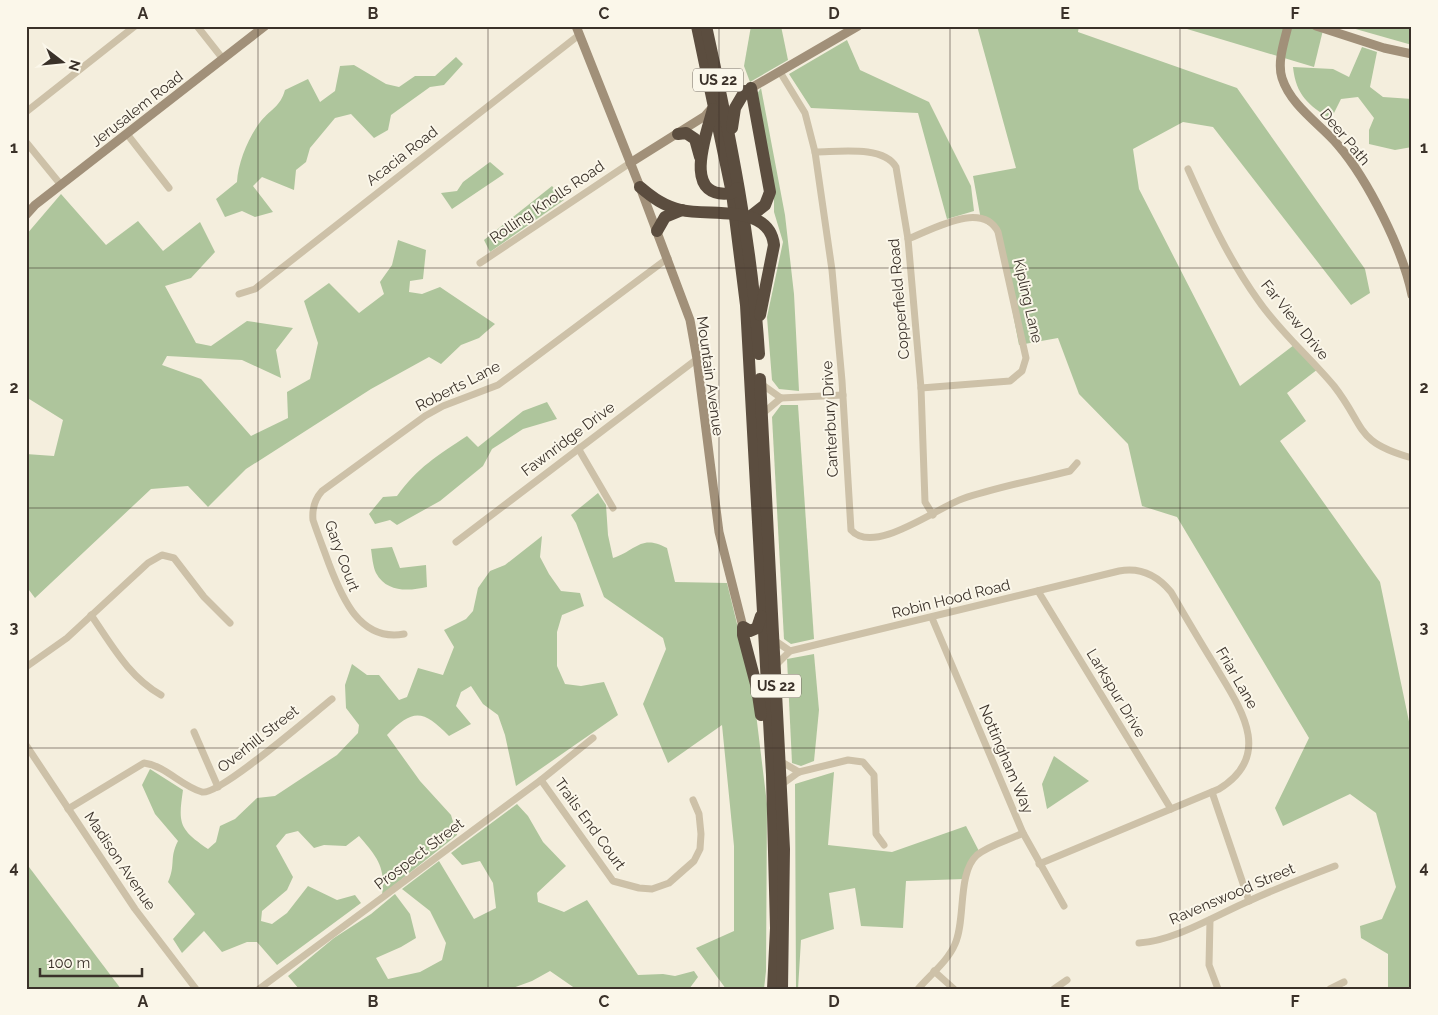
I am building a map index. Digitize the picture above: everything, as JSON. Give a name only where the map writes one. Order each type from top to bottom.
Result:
[{"type":"highway","name":"US 22","points":[[697,26],[714,104],[744,216],[757,327],[781,785],[784,903],[782,989]]},
{"type":"highway","name":"US 22","points":[[706,26],[730,135],[735,187]]},
{"type":"highway","points":[[718,78],[731,90],[748,89]]},
{"type":"highway","points":[[730,135],[736,108],[748,89]]},
{"type":"highway","points":[[744,216],[765,205],[770,192],[748,89]]},
{"type":"highway","points":[[714,104],[701,159],[700,176],[708,187],[722,193],[735,187]]},
{"type":"highway","points":[[678,134],[686,133],[695,139],[701,159]]},
{"type":"highway","points":[[640,187],[654,199],[682,210],[744,216],[760,220],[768,228],[774,245],[757,327]]},
{"type":"highway","points":[[657,231],[665,217],[682,210]]},
{"type":"highway","name":"US 22","points":[[744,216],[772,775],[776,928],[773,989]]},
{"type":"highway","points":[[763,608],[757,628],[750,631],[743,627],[743,634],[757,688],[772,775]]},
{"type":"street","points":[[26,112],[134,26]]},
{"type":"street","points":[[197,26],[223,59]]},
{"type":"street","name":"Jerusalem Road","points":[[26,215],[61,185],[266,26]]},
{"type":"street","points":[[748,89],[858,26]]},
{"type":"street","name":"Deer Path","points":[[1288,26],[1280,69],[1283,80],[1294,100],[1339,146],[1362,178],[1404,265],[1412,295]]},
{"type":"street","points":[[1316,26],[1384,48],[1412,54]]},
{"type":"street","name":"Mountain Avenue","points":[[578,30],[668,258],[690,320],[697,359],[719,532],[743,627]]},
{"type":"street","name":"Acacia Road","points":[[239,294],[255,289],[578,30]]},
{"type":"street","name":"Canterbury Drive","points":[[780,72],[805,113],[815,152],[832,270],[843,395],[850,530],[859,537],[872,537],[907,527],[961,499],[1070,471],[1077,463]]},
{"type":"street","points":[[630,163],[705,116],[714,104]]},
{"type":"street","points":[[127,134],[170,188]]},
{"type":"street","points":[[26,142],[61,185]]},
{"type":"street","name":"Copperfield Road","points":[[815,152],[874,152],[889,158],[897,172],[908,239],[921,388],[925,502],[932,515]]},
{"type":"street","name":"Rolling Knolls Road","points":[[480,263],[630,163]]},
{"type":"street","name":"Far View Drive","points":[[1188,169],[1217,236],[1258,301],[1286,335],[1334,386],[1369,439],[1386,450],[1412,458]]},
{"type":"street","name":"Kipling Lane","points":[[908,239],[968,217],[979,216],[992,223],[998,232],[1026,358],[1022,371],[1010,381],[921,388]]},
{"type":"street","name":"Roberts Lane","points":[[314,506],[322,491],[425,416],[443,406],[498,384],[668,258]]},
{"type":"street","name":"Fawnridge Drive","points":[[456,542],[697,359]]},
{"type":"street","points":[[760,383],[781,398]]},
{"type":"street","points":[[762,414],[781,398],[843,395]]},
{"type":"street","points":[[578,448],[613,508]]},
{"type":"street","name":"Gary Court","points":[[314,506],[316,528],[342,597],[349,610],[366,625],[379,632],[396,636],[404,634]]},
{"type":"street","points":[[26,666],[67,638],[148,563],[162,555],[168,555],[179,562],[204,597],[230,623]]},
{"type":"street","name":"Friar Lane","points":[[1039,864],[1212,792],[1229,782],[1244,763],[1249,740],[1244,717],[1164,584],[1153,575],[1138,570],[1119,572]]},
{"type":"street","name":"Robin Hood Road","points":[[790,651],[1119,572]]},
{"type":"street","name":"Larkspur Drive","points":[[1038,592],[1171,809]]},
{"type":"street","points":[[91,615],[129,670],[145,686],[161,695]]},
{"type":"street","name":"Nottingham Way","points":[[932,618],[1023,833],[1064,906]]},
{"type":"street","points":[[774,640],[790,651],[775,666]]},
{"type":"street","name":"Overhill Street","points":[[68,809],[144,763],[154,764],[204,792],[218,787],[232,779],[332,699]]},
{"type":"street","points":[[194,732],[218,787]]},
{"type":"street","name":"Prospect Street","points":[[259,989],[541,780],[593,738]]},
{"type":"street","name":"Madison Avenue","points":[[26,746],[135,910],[196,989]]},
{"type":"street","points":[[781,785],[799,772],[848,760],[857,760],[868,766],[876,782],[876,834],[884,845]]},
{"type":"street","points":[[780,761],[799,772]]},
{"type":"street","name":"Trails End Court","points":[[541,780],[613,881],[639,888],[652,888],[669,883],[694,861],[700,849],[701,834],[699,814],[694,800]]},
{"type":"street","points":[[1212,792],[1249,901]]},
{"type":"street","points":[[918,989],[956,944],[967,874],[974,858],[978,854],[1023,833]]},
{"type":"street","name":"Ravenswood Street","points":[[1139,943],[1158,940],[1210,920],[1249,901],[1335,866]]},
{"type":"street","points":[[1210,920],[1209,965],[1218,989]]},
{"type":"street","points":[[934,971],[954,989]]},
{"type":"street","points":[[1054,989],[1067,980]]},
{"type":"street","points":[[1330,989],[1344,982]]},
{"type":"green space","points":[[751,26],[781,26],[788,60],[750,82],[744,66]]},
{"type":"green space","points":[[977,26],[1079,26],[1078,32],[1237,88],[1365,269],[1370,293],[1351,305],[1213,127],[1183,122],[1133,149],[1139,189],[1240,386],[1294,345],[1318,369],[1287,393],[1306,421],[1280,441],[1380,582],[1412,736],[1412,989],[1388,989],[1388,954],[1361,938],[1360,926],[1382,919],[1396,887],[1376,813],[1350,794],[1283,826],[1275,808],[1309,738],[1177,517],[1142,506],[1128,444],[1079,394],[1058,338],[1019,345],[997,231],[981,220],[973,176],[1016,168]]},
{"type":"green space","points":[[1177,26],[1324,26],[1314,67]]},
{"type":"green space","points":[[1345,26],[1412,26],[1412,45]]},
{"type":"green space","points":[[847,40],[860,70],[929,102],[971,186],[974,211],[947,219],[918,113],[811,108],[789,74]]},
{"type":"green space","points":[[1362,47],[1377,52],[1370,87],[1383,97],[1412,99],[1412,147],[1395,150],[1369,144],[1369,130],[1374,118],[1358,97],[1341,99],[1331,119],[1310,104],[1300,92],[1293,67],[1333,69],[1349,77]]},
{"type":"green space","points":[[456,57],[463,64],[444,85],[430,87],[391,115],[388,130],[374,138],[351,114],[335,118],[310,148],[306,162],[296,170],[294,190],[262,177],[253,186],[273,212],[255,217],[242,211],[225,217],[216,199],[237,182],[242,158],[252,134],[261,121],[278,104],[285,90],[308,79],[320,102],[335,91],[340,66],[354,65],[386,84],[399,87],[415,76],[435,76]]},
{"type":"green space","points":[[761,88],[785,215],[794,294],[799,391],[779,389],[772,380],[767,317],[783,242],[774,212],[774,191],[757,94]]},
{"type":"green space","points":[[490,162],[504,174],[452,209],[441,193],[457,191],[463,182]]},
{"type":"green space","points":[[552,186],[564,200],[490,252],[484,240]]},
{"type":"green space","points":[[61,194],[106,245],[138,221],[163,251],[200,222],[215,252],[191,278],[165,286],[196,343],[211,346],[247,321],[293,328],[276,350],[281,378],[242,360],[167,356],[162,365],[201,379],[251,436],[288,418],[287,392],[310,379],[318,343],[304,301],[329,283],[359,313],[384,294],[380,282],[392,265],[398,240],[426,250],[423,279],[410,281],[409,292],[422,294],[440,287],[495,324],[479,338],[461,345],[441,364],[429,357],[371,389],[246,469],[208,507],[188,486],[151,489],[35,598],[26,586],[26,454],[54,456],[63,420],[26,397],[26,235]]},
{"type":"green space","points":[[547,402],[557,419],[523,429],[492,449],[483,466],[440,501],[397,525],[390,520],[375,524],[369,514],[383,497],[397,496],[412,477],[437,456],[467,436],[478,447],[523,411]]},
{"type":"green space","points":[[781,405],[798,405],[814,639],[791,644],[784,639],[772,417]]},
{"type":"green space","points":[[598,493],[606,505],[608,535],[613,558],[645,543],[658,544],[667,548],[675,582],[727,583],[753,689],[767,804],[766,971],[764,989],[726,989],[696,948],[734,931],[734,846],[722,725],[668,763],[643,704],[666,649],[663,638],[604,597],[576,523],[571,515]]},
{"type":"green space","points":[[542,536],[540,557],[549,574],[561,591],[580,593],[584,606],[562,615],[557,632],[557,666],[565,684],[581,686],[604,682],[618,715],[516,786],[505,735],[498,715],[483,704],[471,686],[461,692],[456,706],[471,724],[449,736],[426,717],[412,716],[396,726],[387,735],[420,781],[451,815],[457,835],[382,895],[383,877],[379,863],[359,836],[346,846],[324,845],[314,848],[298,831],[286,834],[276,846],[293,877],[287,890],[262,911],[261,921],[272,924],[287,913],[308,886],[337,900],[355,895],[361,903],[277,965],[257,942],[247,942],[222,952],[204,931],[182,953],[173,939],[195,914],[168,882],[178,841],[155,814],[142,785],[150,769],[183,790],[181,818],[183,825],[191,836],[208,849],[216,842],[220,826],[235,819],[257,798],[275,796],[337,755],[358,733],[359,725],[346,708],[345,685],[352,664],[367,675],[379,675],[399,700],[407,697],[418,668],[443,675],[454,647],[444,630],[466,619],[473,611],[478,588],[490,571],[505,565]]},
{"type":"green space","points":[[392,547],[400,568],[426,565],[427,587],[399,589],[381,580],[375,571],[371,549]]},
{"type":"green space","points":[[814,654],[819,710],[814,761],[801,766],[792,763],[787,659]]},
{"type":"green space","points":[[1054,756],[1089,781],[1047,809],[1042,784]]},
{"type":"green space","points":[[834,772],[828,845],[892,852],[966,826],[981,855],[970,864],[964,879],[906,881],[903,928],[861,926],[855,888],[829,893],[834,929],[801,940],[798,989],[796,989],[795,784]]},
{"type":"green space","points":[[517,804],[528,816],[543,842],[566,866],[537,893],[538,902],[564,912],[587,900],[638,975],[663,974],[675,976],[694,971],[698,977],[689,989],[576,989],[550,971],[532,981],[510,989],[299,989],[288,976],[334,938],[371,914],[395,894],[410,914],[416,938],[376,958],[388,979],[420,972],[442,960],[446,943],[430,911],[402,889],[439,861],[474,919],[496,908],[493,883],[480,861],[462,865],[451,853]]},
{"type":"green space","points":[[26,863],[121,989],[26,989]]}]
